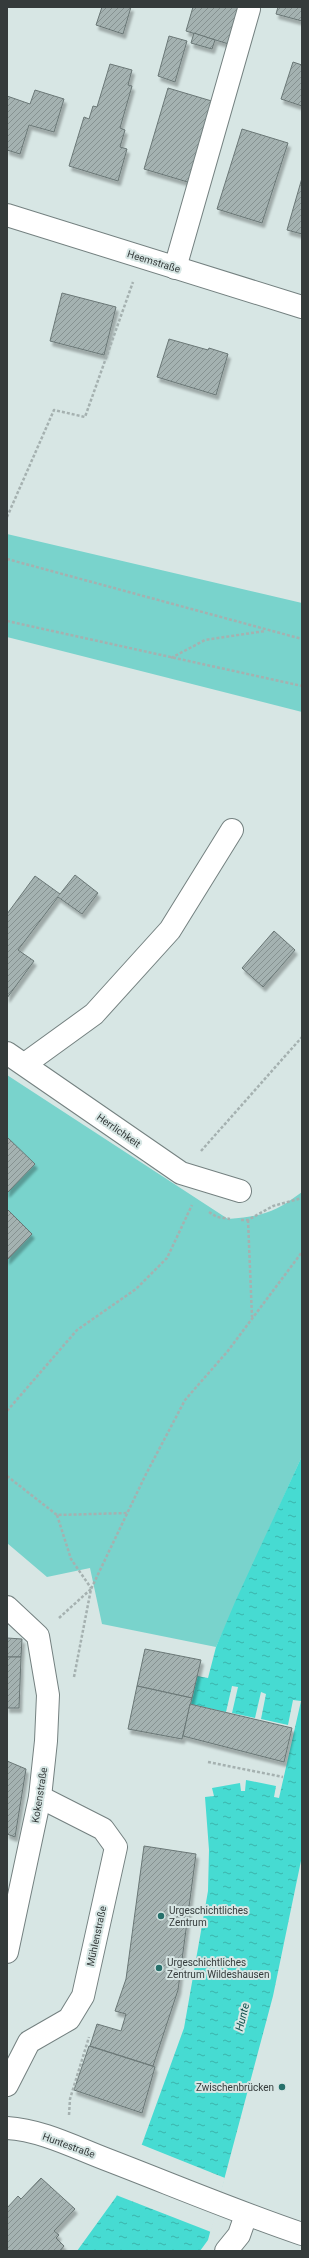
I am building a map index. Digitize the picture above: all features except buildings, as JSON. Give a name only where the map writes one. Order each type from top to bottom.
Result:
[{"type":"street","points":[[176,268],[249,9]]},
{"type":"street","name":"Heemstraße","points":[[7,215],[302,307]]},
{"type":"street","points":[[25,1064],[94,1014],[170,930],[232,830]]},
{"type":"street","name":"Herrlichkeit","points":[[7,1053],[181,1173],[240,1191]]},
{"type":"street","points":[[7,1607],[38,1636]]},
{"type":"street","name":"Kokenstraße","points":[[7,1952],[40,1796],[46,1741],[48,1695],[38,1636]]},
{"type":"street","name":"Mühlenstraße","points":[[7,2085],[29,2042],[69,2019],[83,1996],[116,1847],[103,1829],[40,1796]]},
{"type":"street","name":"Huntestraße","points":[[7,2128],[23,2129],[129,2168],[246,2215]]},
{"type":"street","points":[[226,2251],[239,2234],[246,2215],[302,2234]]},
{"type":"path","points":[[7,517],[54,410],[85,417],[142,257]]},
{"type":"path","points":[[7,559],[302,639]]},
{"type":"path","points":[[7,621],[302,686]]},
{"type":"path","points":[[170,658],[205,640],[267,630]]},
{"type":"path","points":[[181,1173],[302,1038]]},
{"type":"path","points":[[7,1411],[77,1330],[136,1289],[167,1258],[194,1202]]},
{"type":"path","points":[[248,1220],[252,1318]]},
{"type":"path","points":[[74,1680],[91,1589],[185,1400],[226,1352],[302,1252]]},
{"type":"path","points":[[7,1476],[57,1515],[71,1560],[91,1589]]},
{"type":"path","points":[[57,1515],[128,1513]]},
{"type":"path","points":[[38,1636],[91,1589]]},
{"type":"path","points":[[208,1762],[283,1777]]},
{"type":"path","points":[[69,2122],[70,2099],[89,2040],[83,1996]]},
{"type":"shaded area","points":[[7,534],[302,603],[302,712],[7,637]]},
{"type":"shaded area","points":[[7,1075],[228,1219],[259,1215],[268,1212],[284,1205],[302,1192],[302,1456],[216,1647],[102,1624],[90,1568],[47,1577],[7,1543]]},
{"type":"water","name":"Hunte","points":[[302,1456],[302,1856],[273,1996],[208,2240],[200,2251],[77,2251],[116,2197],[142,2144],[184,2028],[208,1891],[209,1850],[205,1797],[214,1796],[212,1788],[240,1783],[241,1791],[245,1791],[246,1780],[276,1786],[274,1797],[279,1798],[301,1701],[293,1700],[288,1725],[261,1719],[266,1694],[261,1692],[255,1718],[232,1713],[238,1687],[232,1686],[226,1712],[190,1704],[197,1676],[208,1678],[216,1647],[235,1602]]},
{"type":"pier","points":[[140,2144],[225,2178],[211,2232],[116,2195]]},
{"type":"place","name":"Urgeschichtliches Zentrum","points":[[161,1916]]},
{"type":"place","name":"Urgeschichtliches Zentrum Wildeshausen","points":[[159,1968]]},
{"type":"place","name":"Zwischenbrücken","points":[[282,2087]]}]
